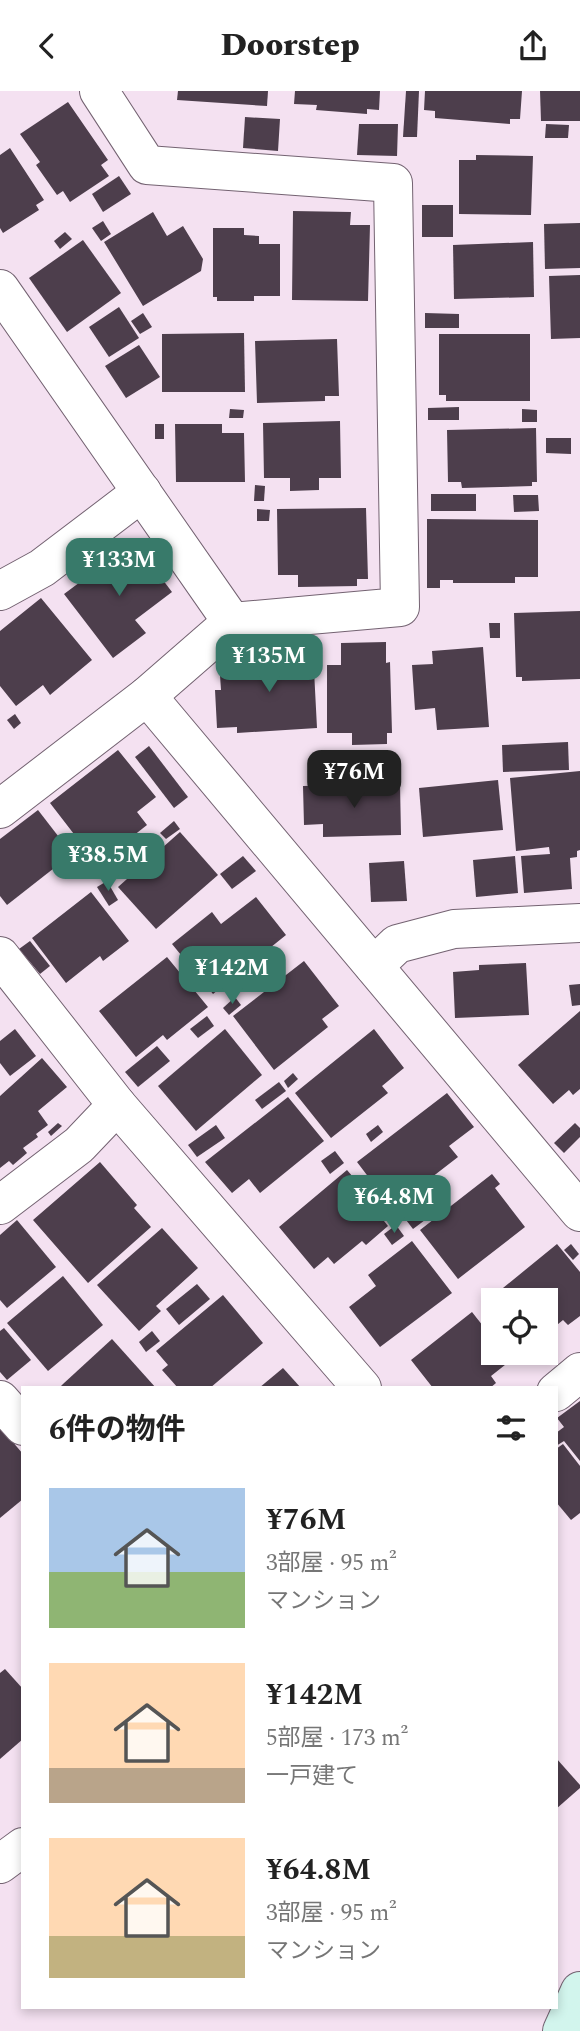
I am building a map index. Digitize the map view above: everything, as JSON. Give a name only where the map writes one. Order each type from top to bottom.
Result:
[{"type":"main road","points":[[562,2031],[580,1991]]},
{"type":"street","points":[[0,809],[147,696],[232,622],[400,607],[393,183],[147,165],[99,91]]},
{"type":"street","points":[[0,289],[232,622]]},
{"type":"street","points":[[0,591],[42,568],[142,492]]},
{"type":"street","points":[[147,696],[580,1212]]},
{"type":"street","points":[[374,966],[397,944],[454,929],[580,923]]},
{"type":"street","points":[[0,956],[117,1105],[360,1386]]},
{"type":"street","points":[[0,1205],[79,1145],[117,1105]]},
{"type":"street","points":[[558,1389],[580,1372]]},
{"type":"street","points":[[0,1399],[21,1424]]},
{"type":"street","points":[[0,1864],[21,1848]]},
{"type":"building","points":[[178,91],[268,91],[267,106],[177,100]]},
{"type":"building","points":[[295,91],[380,91],[379,110],[367,109],[367,114],[316,110],[317,105],[294,104]]},
{"type":"building","points":[[406,91],[419,91],[417,137],[403,137]]},
{"type":"building","points":[[425,91],[522,91],[520,119],[510,119],[510,124],[435,118],[435,111],[424,110]]},
{"type":"building","points":[[540,91],[580,91],[580,121],[541,121]]},
{"type":"building","points":[[68,102],[108,160],[101,165],[109,176],[70,202],[63,191],[57,195],[36,165],[40,162],[20,134]]},
{"type":"building","points":[[245,117],[280,119],[278,151],[243,148]]},
{"type":"building","points":[[359,124],[398,124],[397,156],[357,155]]},
{"type":"building","points":[[546,124],[569,125],[568,138],[545,138]]},
{"type":"building","points":[[10,148],[44,200],[36,205],[39,210],[3,233],[0,228],[0,155]]},
{"type":"building","points":[[476,155],[533,156],[531,215],[459,214],[459,160],[476,160]]},
{"type":"building","points":[[119,176],[131,194],[103,212],[92,194]]},
{"type":"building","points":[[422,205],[453,205],[453,237],[422,237]]},
{"type":"building","points":[[293,211],[351,212],[350,225],[370,225],[368,301],[292,300]]},
{"type":"building","points":[[153,212],[167,236],[183,226],[203,259],[201,271],[143,306],[104,242]]},
{"type":"building","points":[[103,221],[111,234],[101,241],[92,228]]},
{"type":"building","points":[[580,223],[580,268],[545,269],[544,224]]},
{"type":"building","points":[[213,228],[244,228],[244,235],[259,236],[259,244],[280,244],[280,296],[254,296],[254,301],[217,301],[217,297],[213,297]]},
{"type":"building","points":[[65,232],[72,239],[60,249],[54,241]]},
{"type":"building","points":[[83,240],[121,293],[67,332],[29,278]]},
{"type":"building","points":[[533,242],[534,297],[454,299],[453,245]]},
{"type":"building","points":[[580,275],[580,338],[551,339],[549,276]]},
{"type":"building","points":[[119,307],[139,338],[109,357],[89,327]]},
{"type":"building","points":[[143,313],[152,327],[140,334],[131,321]]},
{"type":"building","points":[[425,313],[459,314],[459,328],[425,328]]},
{"type":"building","points":[[244,333],[245,392],[162,392],[162,334]]},
{"type":"building","points":[[439,334],[530,334],[530,401],[446,401],[446,395],[439,395]]},
{"type":"building","points":[[337,339],[339,396],[325,396],[325,401],[257,403],[255,341]]},
{"type":"building","points":[[139,345],[160,377],[126,398],[105,366]]},
{"type":"building","points":[[459,407],[459,420],[428,420],[428,408]]},
{"type":"building","points":[[230,409],[244,410],[243,418],[229,418]]},
{"type":"building","points":[[522,409],[537,410],[537,422],[522,422]]},
{"type":"building","points":[[340,421],[341,478],[319,478],[319,490],[290,491],[290,478],[264,478],[263,423]]},
{"type":"building","points":[[155,424],[164,424],[164,439],[155,439]]},
{"type":"building","points":[[175,424],[222,424],[222,433],[244,433],[245,482],[176,482]]},
{"type":"building","points":[[536,428],[537,482],[532,482],[532,486],[462,488],[461,482],[448,482],[447,430]]},
{"type":"building","points":[[546,438],[571,438],[571,454],[546,453]]},
{"type":"building","points":[[255,485],[265,486],[264,501],[254,501]]},
{"type":"building","points":[[431,494],[476,494],[476,511],[431,511]]},
{"type":"building","points":[[513,495],[538,495],[539,511],[514,512]]},
{"type":"building","points":[[366,508],[368,579],[357,579],[357,586],[298,587],[298,575],[278,575],[277,509]]},
{"type":"building","points":[[257,509],[270,510],[269,521],[257,521]]},
{"type":"building","points":[[427,519],[538,520],[538,577],[515,577],[515,583],[453,583],[453,580],[440,580],[440,588],[427,588]]},
{"type":"building","points":[[134,542],[172,592],[135,620],[146,633],[113,658],[64,594]]},
{"type":"building","points":[[41,598],[92,660],[50,695],[43,685],[16,706],[0,686],[0,631]]},
{"type":"building","points":[[580,611],[580,679],[522,681],[522,677],[516,677],[514,613]]},
{"type":"building","points":[[489,623],[500,623],[500,638],[490,638]]},
{"type":"building","points":[[386,642],[386,663],[390,662],[392,733],[387,733],[387,744],[352,745],[352,733],[327,733],[327,665],[341,665],[341,643]]},
{"type":"building","points":[[483,647],[489,727],[437,730],[435,708],[415,710],[412,665],[433,664],[432,651]]},
{"type":"building","points":[[313,651],[317,728],[237,733],[237,727],[217,728],[215,690],[221,690],[220,675],[242,674],[241,662],[252,661],[251,655]]},
{"type":"building","points":[[15,714],[21,723],[14,729],[7,720]]},
{"type":"building","points":[[568,742],[569,770],[503,772],[502,745]]},
{"type":"building","points":[[149,746],[188,797],[174,808],[135,757]]},
{"type":"building","points":[[118,750],[156,797],[137,812],[147,825],[105,858],[95,844],[87,851],[50,803]]},
{"type":"building","points":[[340,760],[341,778],[323,779],[322,761]]},
{"type":"building","points":[[580,771],[580,850],[577,851],[577,857],[570,858],[572,889],[524,893],[521,856],[550,854],[549,847],[516,851],[510,778]]},
{"type":"building","points":[[498,780],[503,830],[423,837],[419,788]]},
{"type":"building","points":[[400,784],[401,835],[323,837],[323,824],[304,825],[303,786]]},
{"type":"building","points":[[38,810],[72,854],[7,905],[0,896],[0,839]]},
{"type":"building","points":[[174,821],[180,829],[166,839],[160,833]]},
{"type":"building","points":[[180,832],[218,875],[156,929],[118,887]]},
{"type":"building","points":[[243,856],[256,871],[232,889],[220,874]]},
{"type":"building","points":[[515,856],[518,893],[476,897],[473,860]]},
{"type":"building","points":[[404,861],[407,901],[371,902],[369,863]]},
{"type":"building","points":[[107,881],[118,900],[109,906],[97,887]]},
{"type":"building","points":[[91,892],[129,941],[103,961],[100,956],[66,983],[32,938]]},
{"type":"building","points":[[256,897],[286,935],[213,994],[172,944],[212,912],[221,924]]},
{"type":"building","points":[[30,941],[50,966],[40,974],[19,949]]},
{"type":"building","points":[[167,957],[208,1007],[167,1040],[163,1035],[136,1057],[99,1011]]},
{"type":"building","points":[[304,961],[339,1006],[322,1019],[328,1027],[274,1070],[233,1016]]},
{"type":"building","points":[[526,963],[529,1015],[455,1018],[453,972],[479,970],[479,965]]},
{"type":"building","points":[[580,984],[580,1005],[572,1006],[569,985]]},
{"type":"building","points":[[235,997],[241,1005],[229,1015],[223,1008]]},
{"type":"building","points":[[580,1011],[580,1089],[573,1095],[569,1090],[553,1104],[518,1065]]},
{"type":"building","points":[[207,1016],[214,1026],[198,1038],[190,1029]]},
{"type":"building","points":[[15,1029],[36,1056],[10,1076],[0,1063],[0,1041]]},
{"type":"building","points":[[225,1029],[262,1075],[196,1131],[158,1086]]},
{"type":"building","points":[[374,1029],[404,1068],[382,1086],[388,1093],[331,1138],[295,1093]]},
{"type":"building","points":[[157,1046],[170,1061],[138,1087],[125,1072]]},
{"type":"building","points":[[42,1058],[67,1087],[38,1111],[48,1125],[23,1148],[27,1153],[13,1165],[9,1161],[0,1168],[0,1096]]},
{"type":"building","points":[[293,1073],[298,1079],[288,1088],[284,1081]]},
{"type":"building","points":[[279,1082],[286,1091],[262,1109],[255,1100]]},
{"type":"building","points":[[447,1093],[474,1127],[449,1146],[458,1157],[392,1208],[357,1162]]},
{"type":"building","points":[[288,1097],[324,1141],[260,1193],[249,1179],[232,1193],[205,1162]]},
{"type":"building","points":[[58,1123],[62,1126],[51,1136],[48,1132]]},
{"type":"building","points":[[575,1123],[580,1128],[580,1137],[564,1153],[554,1143]]},
{"type":"building","points":[[216,1125],[225,1138],[197,1157],[188,1145]]},
{"type":"building","points":[[378,1125],[383,1132],[371,1142],[366,1134]]},
{"type":"building","points":[[335,1151],[344,1163],[330,1174],[321,1161]]},
{"type":"building","points":[[100,1162],[137,1205],[134,1208],[151,1227],[88,1283],[33,1220]]},
{"type":"building","points":[[347,1170],[388,1218],[384,1221],[388,1226],[366,1245],[362,1241],[334,1264],[328,1257],[314,1269],[279,1227]]},
{"type":"building","points":[[492,1174],[500,1184],[495,1188],[525,1227],[458,1279],[420,1230]]},
{"type":"building","points":[[430,1183],[445,1205],[413,1229],[403,1216],[409,1212],[402,1204]]},
{"type":"building","points":[[17,1220],[56,1267],[7,1308],[0,1300],[0,1235]]},
{"type":"building","points":[[396,1225],[404,1236],[392,1245],[384,1234]]},
{"type":"building","points":[[162,1228],[198,1268],[156,1306],[161,1311],[139,1331],[97,1285]]},
{"type":"building","points":[[412,1241],[452,1293],[380,1347],[349,1307],[376,1286],[368,1275]]},
{"type":"building","points":[[557,1244],[580,1272],[580,1316],[568,1325],[563,1320],[558,1324],[558,1288],[503,1288]]},
{"type":"building","points":[[571,1244],[579,1254],[573,1260],[564,1250]]},
{"type":"building","points":[[63,1276],[103,1325],[48,1371],[7,1323]]},
{"type":"building","points":[[197,1284],[210,1299],[179,1325],[166,1309]]},
{"type":"building","points":[[223,1295],[263,1343],[212,1386],[176,1386],[162,1370],[168,1365],[156,1351]]},
{"type":"building","points":[[472,1312],[481,1323],[481,1365],[505,1365],[491,1376],[496,1383],[492,1386],[431,1386],[411,1360]]},
{"type":"building","points":[[4,1328],[31,1360],[7,1380],[0,1372],[0,1331]]},
{"type":"building","points":[[152,1331],[160,1341],[146,1352],[139,1342]]},
{"type":"building","points":[[112,1339],[154,1386],[61,1386]]},
{"type":"building","points":[[283,1368],[299,1386],[261,1386]]},
{"type":"building","points":[[580,1401],[580,1461],[564,1441],[558,1445],[558,1432],[564,1427],[558,1417]]},
{"type":"building","points":[[0,1427],[21,1452],[21,1501],[0,1518]]},
{"type":"building","points":[[563,1444],[580,1466],[580,1513],[571,1520],[558,1504],[558,1448]]},
{"type":"building","points":[[5,1669],[21,1687],[21,1741],[0,1759],[0,1673]]},
{"type":"building","points":[[558,1760],[580,1785],[580,1788],[558,1807]]}]
